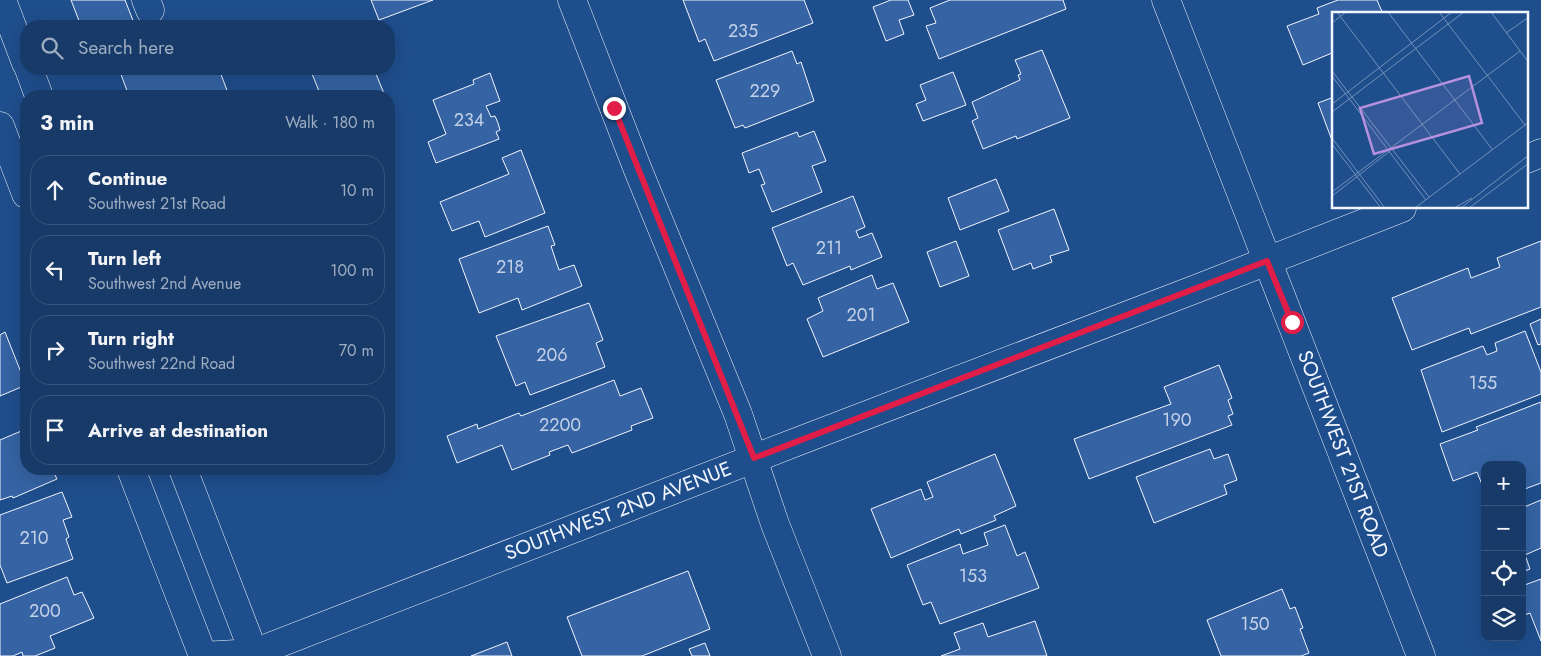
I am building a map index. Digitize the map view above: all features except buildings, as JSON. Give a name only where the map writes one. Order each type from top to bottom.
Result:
[{"type":"street","points":[[2,0],[20,47]]},
{"type":"street","points":[[572,0],[754,458],[775,524],[827,656]]},
{"type":"street","name":"SOUTHWEST 21ST ROAD","points":[[1166,0],[1421,656]]},
{"type":"street","points":[[31,75],[37,90]]},
{"type":"street","points":[[0,126],[20,178]]},
{"type":"street","points":[[1528,159],[1541,153]]},
{"type":"street","name":"SOUTHWEST 2ND AVENUE","points":[[203,656],[254,655],[754,458],[1399,209]]},
{"type":"street","points":[[133,475],[203,656]]},
{"type":"street","points":[[185,475],[254,655]]},
{"type":"route","points":[[614,108],[754,458],[1267,261],[1292,322]]}]
